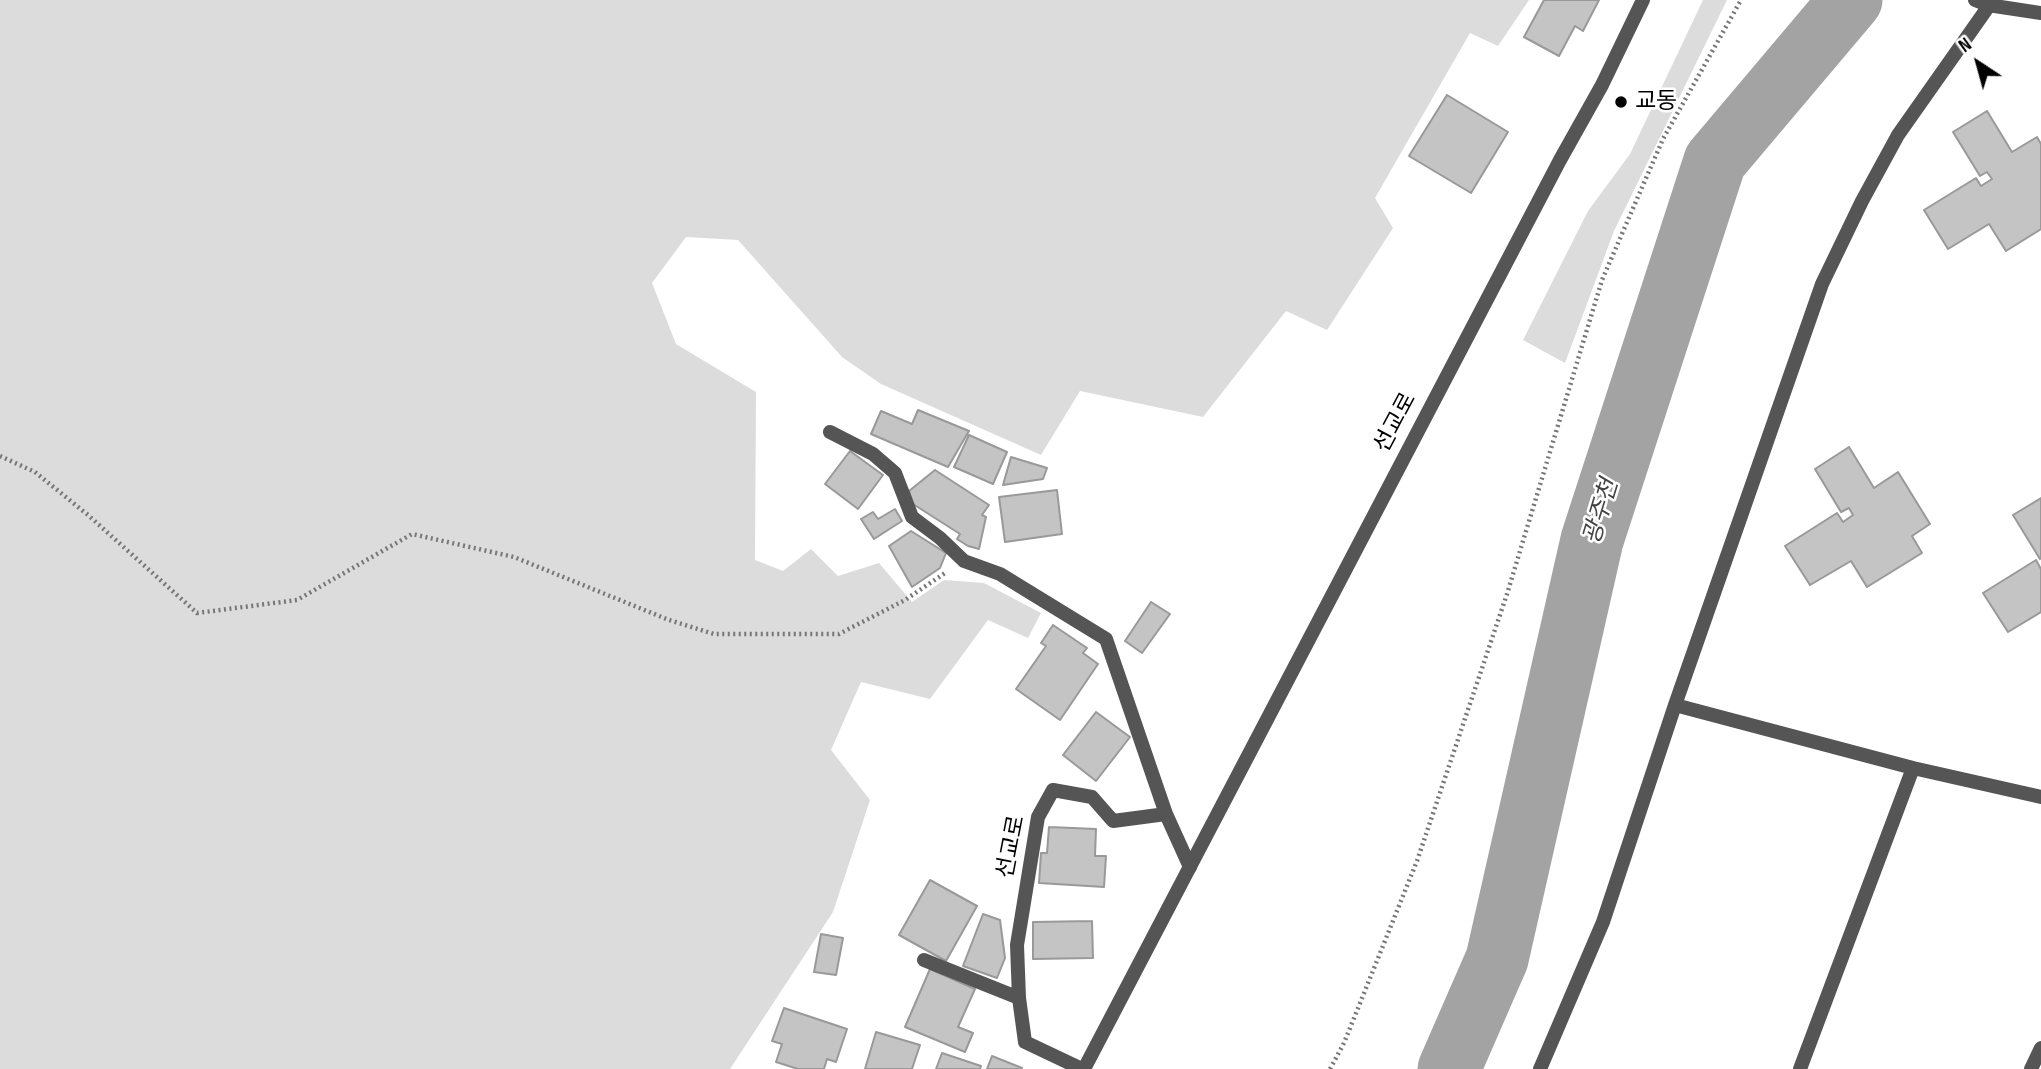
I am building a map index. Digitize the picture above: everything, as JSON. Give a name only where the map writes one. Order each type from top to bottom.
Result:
[{"type":"street","name":"선교로","points":[[1167,814],[1113,821],[1092,797],[1053,790],[1038,817],[1017,945],[1019,998],[1025,1042],[1083,1069],[1560,160],[1602,85],[1643,0]]},
{"type":"street","points":[[1540,1069],[1603,922],[1675,705],[1822,284],[1898,135],[1985,2],[2041,13]]},
{"type":"street","points":[[830,432],[873,454],[895,474],[912,517],[964,561],[1000,574],[1106,639],[1167,814],[1190,867]]},
{"type":"street","points":[[1675,705],[1913,768],[2041,797]]},
{"type":"street","points":[[1800,1069],[1913,768]]},
{"type":"street","points":[[924,960],[1019,998]]},
{"type":"street","points":[[2031,1069],[2041,1048]]},
{"type":"path","points":[[1331,1069],[1417,861],[1507,594],[1602,280],[1663,139],[1741,0]]},
{"type":"path","points":[[0,456],[46,480],[88,514],[197,613],[297,600],[412,534],[514,558],[669,620],[714,634],[839,634],[905,600],[964,561]]},
{"type":"shaded area","points":[[0,0],[1529,0],[1498,46],[1470,33],[1375,198],[1393,228],[1327,330],[1286,311],[1203,417],[1080,391],[1041,455],[881,384],[842,357],[738,240],[686,237],[652,283],[676,344],[756,392],[755,560],[783,571],[811,549],[838,576],[879,563],[912,602],[944,580],[984,583],[1041,613],[1028,638],[988,620],[930,699],[861,682],[831,750],[870,800],[833,912],[730,1069],[0,1069]]},
{"type":"shaded area","points":[[1703,0],[1727,0],[1614,231],[1565,363],[1523,340],[1588,211],[1630,154]]},
{"type":"building","points":[[1544,0],[1599,0],[1583,31],[1575,26],[1559,56],[1524,37]]},
{"type":"building","points":[[1447,95],[1508,132],[1471,193],[1409,156]]},
{"type":"building","points":[[1987,111],[2012,152],[2037,137],[2041,144],[2041,229],[2006,251],[1989,224],[1948,249],[1924,210],[1976,178],[1981,186],[1992,179],[1987,172],[1980,176],[1953,132]]},
{"type":"building","points":[[918,410],[969,431],[948,467],[871,434],[881,411],[912,424]]},
{"type":"building","points":[[969,435],[1007,452],[993,484],[954,467]]},
{"type":"building","points":[[1849,447],[1874,488],[1898,472],[1930,524],[1912,536],[1922,553],[1867,587],[1851,561],[1810,585],[1785,546],[1837,513],[1843,522],[1853,515],[1849,508],[1841,512],[1815,469]]},
{"type":"building","points":[[850,451],[883,475],[858,509],[825,484]]},
{"type":"building","points":[[1011,457],[1047,468],[1043,479],[1003,485]]},
{"type":"building","points":[[935,470],[989,505],[982,515],[986,517],[979,549],[957,539],[960,534],[913,504],[909,491]]},
{"type":"building","points":[[1057,490],[1062,534],[1005,542],[999,497]]},
{"type":"building","points":[[2041,498],[2041,558],[2040,559],[2013,515]]},
{"type":"building","points":[[895,509],[902,521],[874,539],[861,519],[873,512],[878,519]]},
{"type":"building","points":[[911,531],[946,553],[940,568],[912,587],[889,546]]},
{"type":"building","points":[[2036,560],[2041,569],[2041,612],[2008,632],[1983,593]]},
{"type":"building","points":[[1151,602],[1170,614],[1142,653],[1125,641]]},
{"type":"building","points":[[1053,625],[1087,648],[1083,653],[1098,664],[1060,720],[1016,689],[1046,646],[1041,643]]},
{"type":"building","points":[[1096,712],[1130,737],[1096,781],[1063,755]]},
{"type":"building","points":[[1049,827],[1096,829],[1095,856],[1106,856],[1104,887],[1039,883],[1041,853],[1047,853]]},
{"type":"building","points":[[930,880],[977,906],[946,961],[899,935]]},
{"type":"building","points":[[983,914],[1000,920],[1005,958],[997,978],[963,966]]},
{"type":"building","points":[[1092,921],[1093,958],[1033,959],[1033,922]]},
{"type":"building","points":[[821,934],[843,938],[836,975],[814,972]]},
{"type":"building","points":[[930,969],[975,989],[958,1027],[973,1033],[965,1052],[905,1027]]},
{"type":"building","points":[[784,1008],[847,1029],[836,1062],[827,1059],[824,1069],[798,1069],[776,1062],[782,1044],[772,1041]]},
{"type":"building","points":[[876,1032],[920,1045],[912,1069],[865,1069]]},
{"type":"building","points":[[942,1053],[981,1066],[980,1069],[936,1069]]},
{"type":"building","points":[[992,1056],[1022,1068],[1022,1069],[987,1069]]},
{"type":"waterway","name":"광주천","points":[[1449,1069],[1497,959],[1592,540],[1715,161],[1851,0]]},
{"type":"place","name":"교동","points":[[1621,102]]}]
